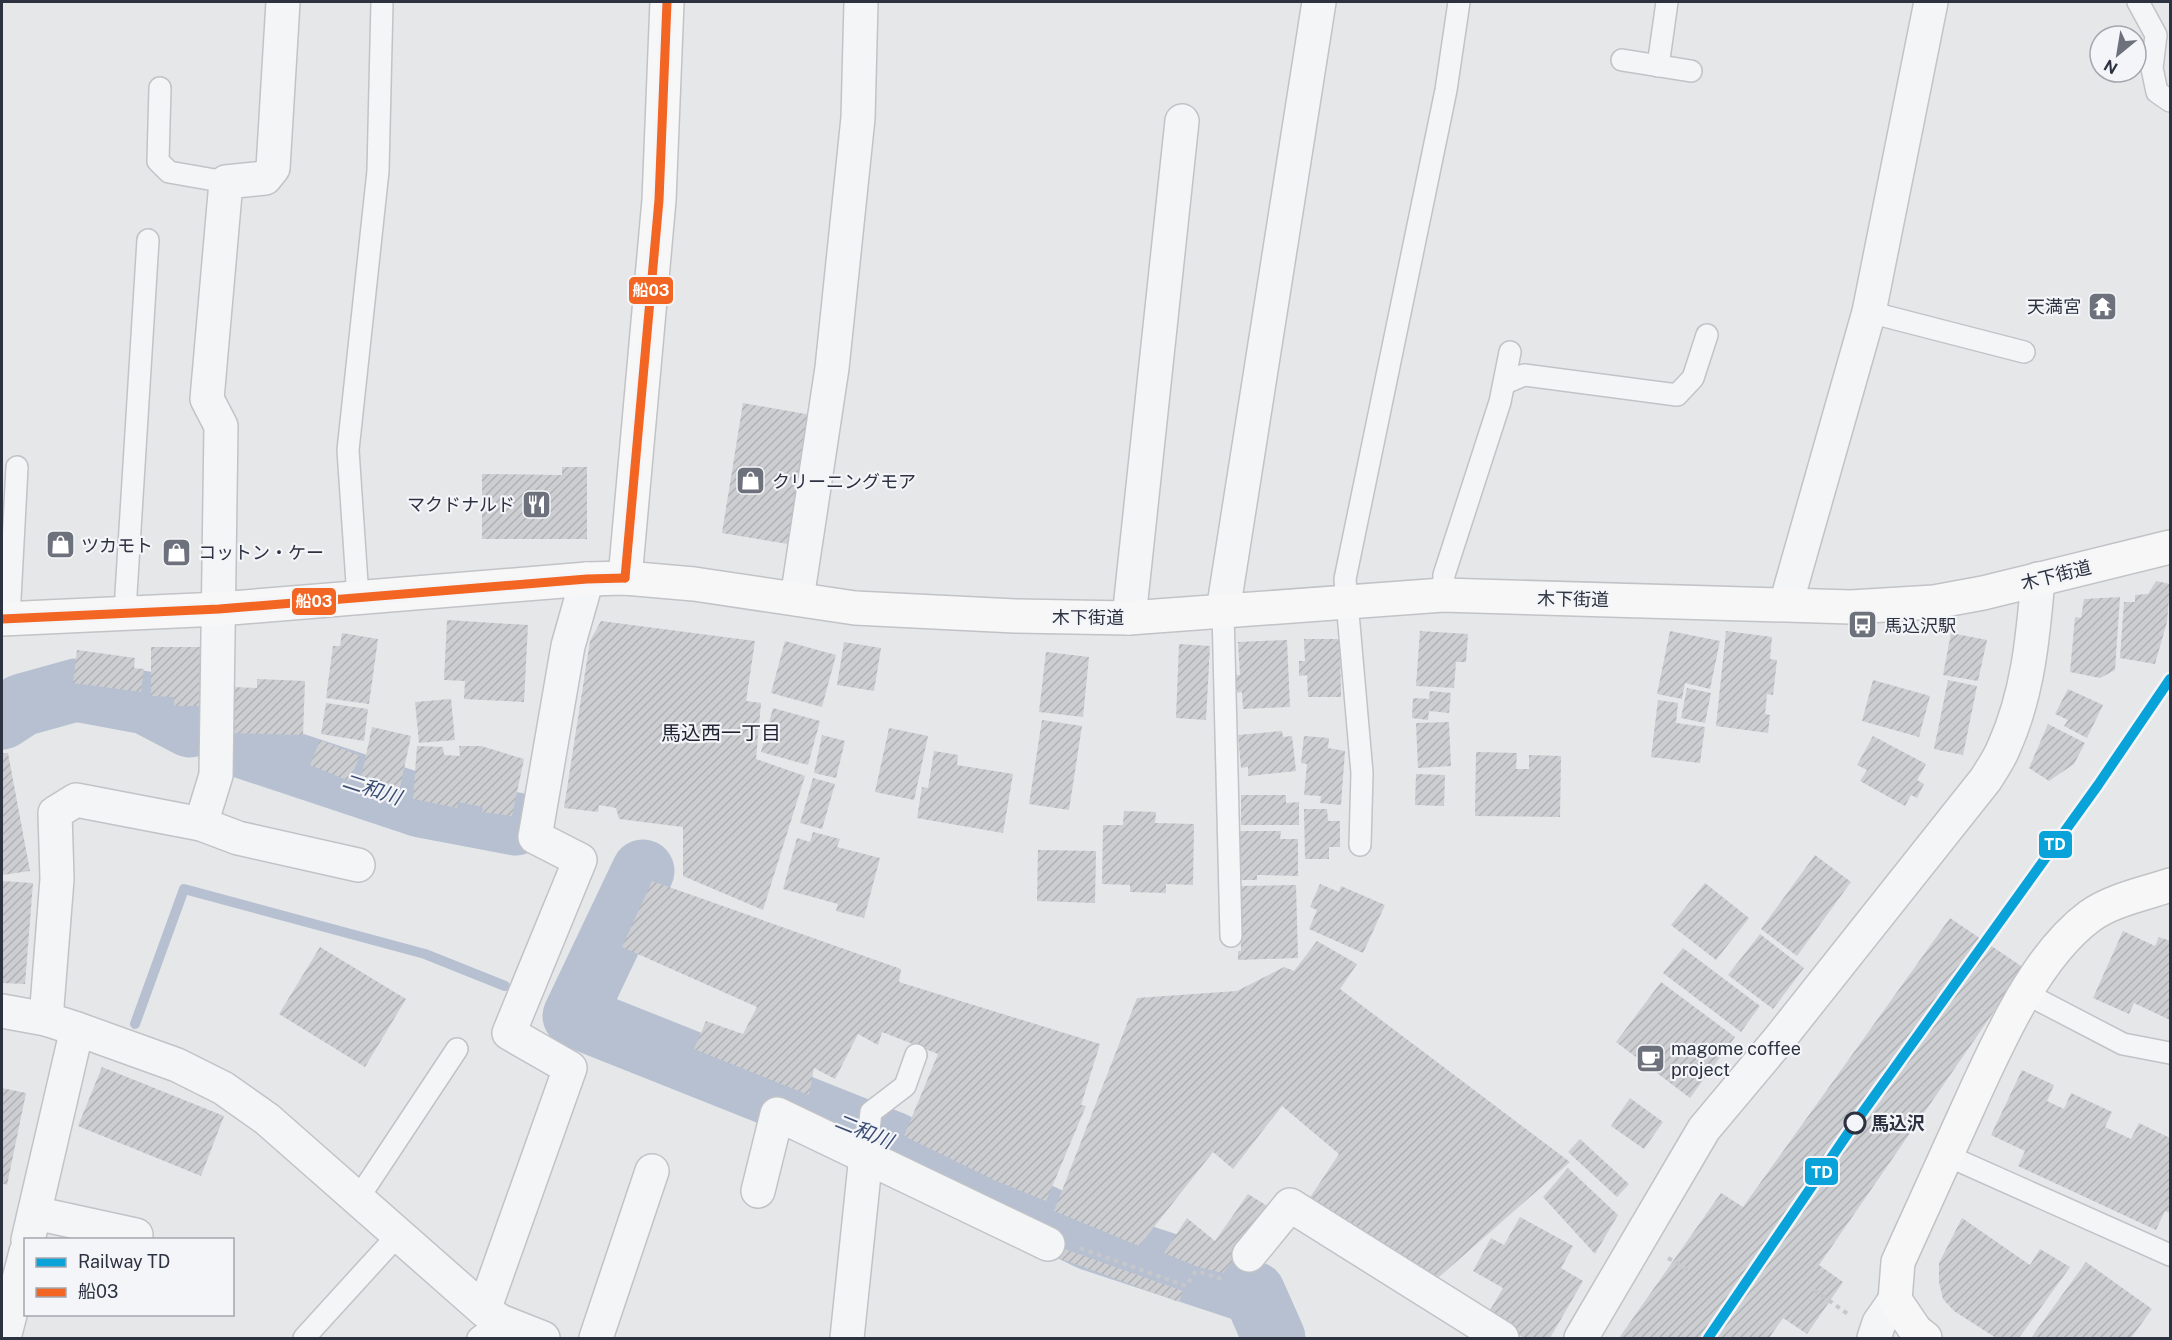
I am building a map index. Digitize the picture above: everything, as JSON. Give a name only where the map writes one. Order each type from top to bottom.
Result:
[{"type":"main road","points":[[625,578],[659,200],[667,2]]},
{"type":"main road","name":"木下街道","points":[[5,619],[219,609],[587,579],[625,578],[694,584],[855,608],[938,614],[1129,618],[1443,595],[1851,607],[1934,602],[1983,593],[2170,547]]},
{"type":"main road","points":[[1925,1338],[1916,1331],[1895,1300],[1898,1262],[2006,1025],[2025,993],[2068,934],[2091,915],[2118,902],[2170,885]]},
{"type":"street","points":[[201,824],[216,774],[221,426],[207,399],[226,182],[265,178],[273,168],[283,2]]},
{"type":"street","points":[[797,599],[832,368],[858,118],[861,2]]},
{"type":"street","points":[[1223,611],[1319,2]]},
{"type":"street","points":[[1786,604],[1869,312],[1931,2]]},
{"type":"street","points":[[1129,618],[1182,121]]},
{"type":"street","points":[[487,1323],[570,1068],[509,1033],[580,860],[535,837],[568,646],[587,579]]},
{"type":"street","points":[[1581,1338],[1704,1129],[1796,1018],[1992,769],[2004,748],[2023,696],[2031,650],[2038,579]]},
{"type":"street","points":[[46,1019],[57,879],[55,813],[76,800],[201,824],[238,838],[358,865]]},
{"type":"street","points":[[2,1011],[46,1019],[77,1029],[177,1065],[223,1088],[267,1119],[397,1236],[487,1323],[543,1338]]},
{"type":"street","points":[[77,1029],[32,1226],[120,1235]]},
{"type":"street","points":[[758,1191],[777,1114],[1048,1244]]},
{"type":"street","points":[[848,1338],[866,1155]]},
{"type":"street","points":[[596,1338],[652,1171]]},
{"type":"street","points":[[1249,1255],[1290,1205],[1502,1338]]},
{"type":"street","points":[[4,1338],[7,1304],[24,1257]]},
{"type":"street","points":[[1874,1338],[1879,1323],[1895,1300]]},
{"type":"lane","points":[[358,598],[348,450],[378,171],[382,2]]},
{"type":"lane","points":[[1360,845],[1362,773],[1345,579],[1446,90],[1459,2]]},
{"type":"lane","points":[[1658,66],[1667,2]]},
{"type":"lane","points":[[2138,2],[2156,35],[2152,68],[2157,92],[2170,101]]},
{"type":"lane","points":[[1622,60],[1691,71]]},
{"type":"lane","points":[[160,88],[158,161],[169,172],[226,182]]},
{"type":"lane","points":[[126,614],[148,240]]},
{"type":"lane","points":[[1869,312],[2024,352]]},
{"type":"lane","points":[[1504,383],[1524,375],[1677,395],[1693,378],[1707,335]]},
{"type":"lane","points":[[1443,595],[1444,575],[1500,402],[1510,352]]},
{"type":"lane","points":[[5,619],[17,467]]},
{"type":"lane","points":[[1223,611],[1231,936]]},
{"type":"lane","points":[[2025,993],[2123,1044],[2170,1053]]},
{"type":"lane","points":[[357,1200],[457,1049]]},
{"type":"lane","points":[[866,1155],[871,1112],[905,1086],[916,1055]]},
{"type":"lane","points":[[1946,1155],[2170,1255]]},
{"type":"lane","points":[[304,1338],[397,1236]]},
{"type":"path","points":[[1048,1244],[1053,1239],[1186,1286],[1196,1271]]},
{"type":"path","points":[[1662,1254],[1690,1272]]},
{"type":"path","points":[[1814,1290],[1851,1316]]},
{"type":"building","points":[[743,403],[811,415],[788,544],[722,533]]},
{"type":"building","points":[[562,467],[587,467],[587,539],[482,539],[482,474],[562,475]]},
{"type":"building","points":[[2156,581],[2170,584],[2170,586],[2167,622],[2155,664],[2120,658],[2124,602],[2135,602],[2135,595],[2148,594]]},
{"type":"building","points":[[2120,597],[2115,670],[2100,678],[2070,672],[2075,617],[2081,618],[2084,599]]},
{"type":"building","points":[[447,620],[528,625],[524,702],[464,699],[465,681],[444,680]]},
{"type":"building","points":[[601,621],[755,641],[746,701],[761,703],[756,759],[805,776],[763,910],[683,876],[683,827],[619,819],[616,808],[599,805],[598,812],[564,808],[590,641]]},
{"type":"building","points":[[1420,631],[1468,634],[1466,662],[1456,662],[1454,688],[1416,686]]},
{"type":"building","points":[[1670,631],[1720,641],[1710,689],[1685,683],[1682,699],[1657,694]]},
{"type":"building","points":[[1726,631],[1772,637],[1770,659],[1777,660],[1773,695],[1767,694],[1765,714],[1770,715],[1768,733],[1716,726]]},
{"type":"building","points":[[342,633],[378,639],[369,704],[326,698],[333,646],[340,646]]},
{"type":"building","points":[[1951,633],[1987,640],[1978,681],[1943,675]]},
{"type":"building","points":[[1304,639],[1340,639],[1341,697],[1308,697],[1307,675],[1299,676],[1299,661],[1305,661]]},
{"type":"building","points":[[1287,640],[1290,707],[1243,709],[1242,692],[1235,693],[1234,675],[1240,675],[1238,642]]},
{"type":"building","points":[[785,641],[836,655],[822,707],[771,693]]},
{"type":"building","points":[[844,642],[881,648],[874,691],[837,685]]},
{"type":"building","points":[[1179,644],[1210,646],[1206,720],[1176,718]]},
{"type":"building","points":[[151,647],[206,647],[206,706],[174,706],[174,697],[151,696]]},
{"type":"building","points":[[77,650],[135,658],[134,668],[144,669],[141,692],[73,683]]},
{"type":"building","points":[[1046,652],[1089,657],[1083,717],[1039,712]]},
{"type":"building","points":[[257,679],[305,681],[303,735],[231,733],[233,687],[257,688]]},
{"type":"building","points":[[1873,680],[1930,696],[1919,737],[1862,721]]},
{"type":"building","points":[[1948,680],[1977,686],[1963,755],[1934,749]]},
{"type":"building","points":[[1687,688],[1711,693],[1705,723],[1681,718]]},
{"type":"building","points":[[2068,689],[2103,705],[2087,738],[2064,726],[2068,720],[2055,714]]},
{"type":"building","points":[[1430,691],[1451,693],[1449,713],[1429,711],[1428,720],[1412,718],[1413,698],[1429,699]]},
{"type":"building","points":[[451,699],[455,740],[419,743],[415,702]]},
{"type":"building","points":[[1658,700],[1678,703],[1676,723],[1705,727],[1700,763],[1651,757]]},
{"type":"building","points":[[326,703],[368,709],[364,741],[321,734]]},
{"type":"building","points":[[773,708],[820,721],[808,765],[761,752]]},
{"type":"building","points":[[1042,720],[1082,726],[1069,810],[1029,804]]},
{"type":"building","points":[[1449,722],[1451,766],[1418,768],[1416,723]]},
{"type":"building","points":[[2048,724],[2085,743],[2074,764],[2049,781],[2029,768]]},
{"type":"building","points":[[372,727],[411,736],[399,792],[360,783]]},
{"type":"building","points":[[889,728],[928,736],[914,800],[875,792]]},
{"type":"building","points":[[1282,731],[1283,737],[1292,736],[1296,771],[1248,776],[1248,767],[1241,768],[1238,735]]},
{"type":"building","points":[[822,735],[845,741],[836,778],[814,773]]},
{"type":"building","points":[[1304,736],[1329,738],[1328,748],[1345,751],[1341,805],[1320,803],[1321,796],[1304,795],[1307,764],[1301,763]]},
{"type":"building","points":[[1873,736],[1926,764],[1917,780],[1924,784],[1917,798],[1911,795],[1905,806],[1860,781],[1867,770],[1857,765]]},
{"type":"building","points":[[320,740],[360,756],[349,781],[310,765]]},
{"type":"building","points":[[417,746],[443,747],[444,755],[460,756],[459,746],[481,746],[524,759],[512,816],[482,812],[483,807],[458,802],[457,808],[413,799]]},
{"type":"building","points":[[934,751],[958,755],[957,765],[1013,774],[1003,833],[917,818],[922,787],[928,788]]},
{"type":"building","points":[[1476,752],[1517,753],[1516,769],[1529,769],[1529,755],[1561,756],[1560,817],[1475,816]]},
{"type":"building","points":[[2,753],[8,753],[30,871],[2,875]]},
{"type":"building","points":[[1416,774],[1445,775],[1444,806],[1415,805]]},
{"type":"building","points":[[813,778],[835,784],[822,829],[800,823]]},
{"type":"building","points":[[1241,795],[1286,795],[1286,803],[1299,802],[1299,825],[1241,825]]},
{"type":"building","points":[[1304,809],[1327,809],[1328,821],[1340,821],[1340,847],[1329,847],[1329,859],[1305,859]]},
{"type":"building","points":[[1124,811],[1156,812],[1155,823],[1194,824],[1193,885],[1166,884],[1166,893],[1130,892],[1130,885],[1102,884],[1103,825],[1123,825]]},
{"type":"building","points":[[1240,831],[1281,831],[1280,839],[1298,839],[1298,876],[1257,875],[1257,880],[1240,880]]},
{"type":"building","points":[[813,832],[840,839],[837,847],[880,858],[864,918],[836,911],[838,904],[783,889],[797,838],[810,842]]},
{"type":"building","points":[[1038,850],[1096,851],[1095,903],[1037,901]]},
{"type":"building","points":[[1815,855],[1851,882],[1797,956],[1761,929]]},
{"type":"building","points":[[2,881],[33,883],[25,984],[2,983]]},
{"type":"building","points":[[652,881],[901,969],[899,982],[1100,1044],[1081,1105],[1086,1106],[1046,1201],[996,1181],[904,1136],[938,1054],[882,1032],[878,1045],[858,1034],[835,1079],[814,1068],[809,1095],[694,1049],[706,1021],[743,1034],[757,1007],[622,947]]},
{"type":"building","points":[[1705,883],[1749,918],[1716,960],[1671,925]]},
{"type":"building","points":[[1320,884],[1339,892],[1341,886],[1385,905],[1363,953],[1309,929],[1317,910],[1310,907]]},
{"type":"building","points":[[1296,885],[1298,958],[1238,960],[1238,951],[1241,951],[1240,886]]},
{"type":"building","points":[[1950,918],[2024,968],[1819,1265],[1843,1282],[1807,1334],[1783,1318],[1769,1338],[1619,1338],[1721,1193],[1743,1207]]},
{"type":"building","points":[[2123,931],[2155,946],[2159,937],[2170,941],[2170,1020],[2134,1003],[2129,1014],[2093,998]]},
{"type":"building","points":[[1760,934],[1804,968],[1773,1009],[1728,975]]},
{"type":"building","points":[[1317,941],[1357,964],[1340,989],[1570,1162],[1431,1284],[1307,1202],[1339,1154],[1282,1106],[1233,1169],[1213,1152],[1139,1246],[1054,1211],[1137,998],[1237,991],[1284,967],[1294,971]]},
{"type":"building","points":[[320,947],[406,999],[365,1067],[279,1014]]},
{"type":"building","points":[[1683,948],[1760,1006],[1741,1032],[1663,973]]},
{"type":"building","points":[[1661,982],[1735,1037],[1690,1098],[1616,1042]]},
{"type":"building","points":[[102,1067],[224,1116],[201,1176],[78,1126]]},
{"type":"building","points":[[2022,1070],[2054,1085],[2047,1101],[2064,1109],[2071,1093],[2112,1112],[2105,1127],[2131,1139],[2139,1123],[2170,1138],[2170,1213],[2165,1211],[2156,1230],[2018,1166],[2025,1151],[1991,1135]]},
{"type":"building","points":[[2,1088],[26,1093],[7,1185],[2,1183]]},
{"type":"building","points":[[1630,1098],[1663,1122],[1644,1149],[1611,1126]]},
{"type":"building","points":[[1580,1139],[1629,1184],[1617,1197],[1568,1152]]},
{"type":"building","points":[[1568,1168],[1618,1215],[1595,1254],[1543,1197]]},
{"type":"building","points":[[1248,1194],[1275,1211],[1223,1273],[1198,1267],[1164,1253],[1187,1218],[1215,1241]]},
{"type":"building","points":[[1520,1217],[1573,1246],[1561,1268],[1583,1281],[1550,1338],[1524,1338],[1486,1317],[1503,1288],[1473,1271],[1491,1238],[1504,1245]]},
{"type":"building","points":[[1962,1218],[2030,1265],[2040,1249],[2070,1267],[2019,1338],[1996,1338],[1954,1311],[1943,1299],[1939,1282],[1939,1263]]},
{"type":"building","points":[[1056,1246],[1183,1291],[1179,1302],[1053,1256]]},
{"type":"building","points":[[2086,1262],[2152,1309],[2131,1338],[2031,1338]]},
{"type":"waterway","name":"二和川","points":[[2,718],[22,705],[76,690],[146,703],[190,726]]},
{"type":"waterway","name":"二和川","points":[[231,743],[421,806],[516,824]]},
{"type":"waterway","name":"二和川","points":[[643,871],[574,1016],[893,1143],[1090,1239],[1254,1293],[1274,1338]]},
{"type":"waterway","points":[[135,1024],[184,889],[425,954],[505,986]]},
{"type":"rail line","name":"TD","points":[[1708,1338],[1855,1123],[2098,785],[2170,679]]},
{"type":"transit line","name":"船03","points":[[625,578],[659,200],[667,2]]},
{"type":"transit line","name":"船03","points":[[2,619],[219,609],[587,579],[625,578]]},
{"type":"place","name":"天満宮","points":[[2102,306]]},
{"type":"place","name":"クリーニングモア","points":[[751,481]]},
{"type":"place","name":"マクドナルド","points":[[536,504]]},
{"type":"place","name":"ツカモト","points":[[60,545]]},
{"type":"place","name":"コットン・ケー","points":[[177,552]]},
{"type":"place","name":"馬込沢駅","points":[[1863,625]]},
{"type":"place","name":"magome coffee project","points":[[1650,1058]]},
{"type":"place","name":"馬込沢","points":[[1855,1123]]},
{"type":"district","name":"馬込西一丁目","points":[[721,733]]}]
